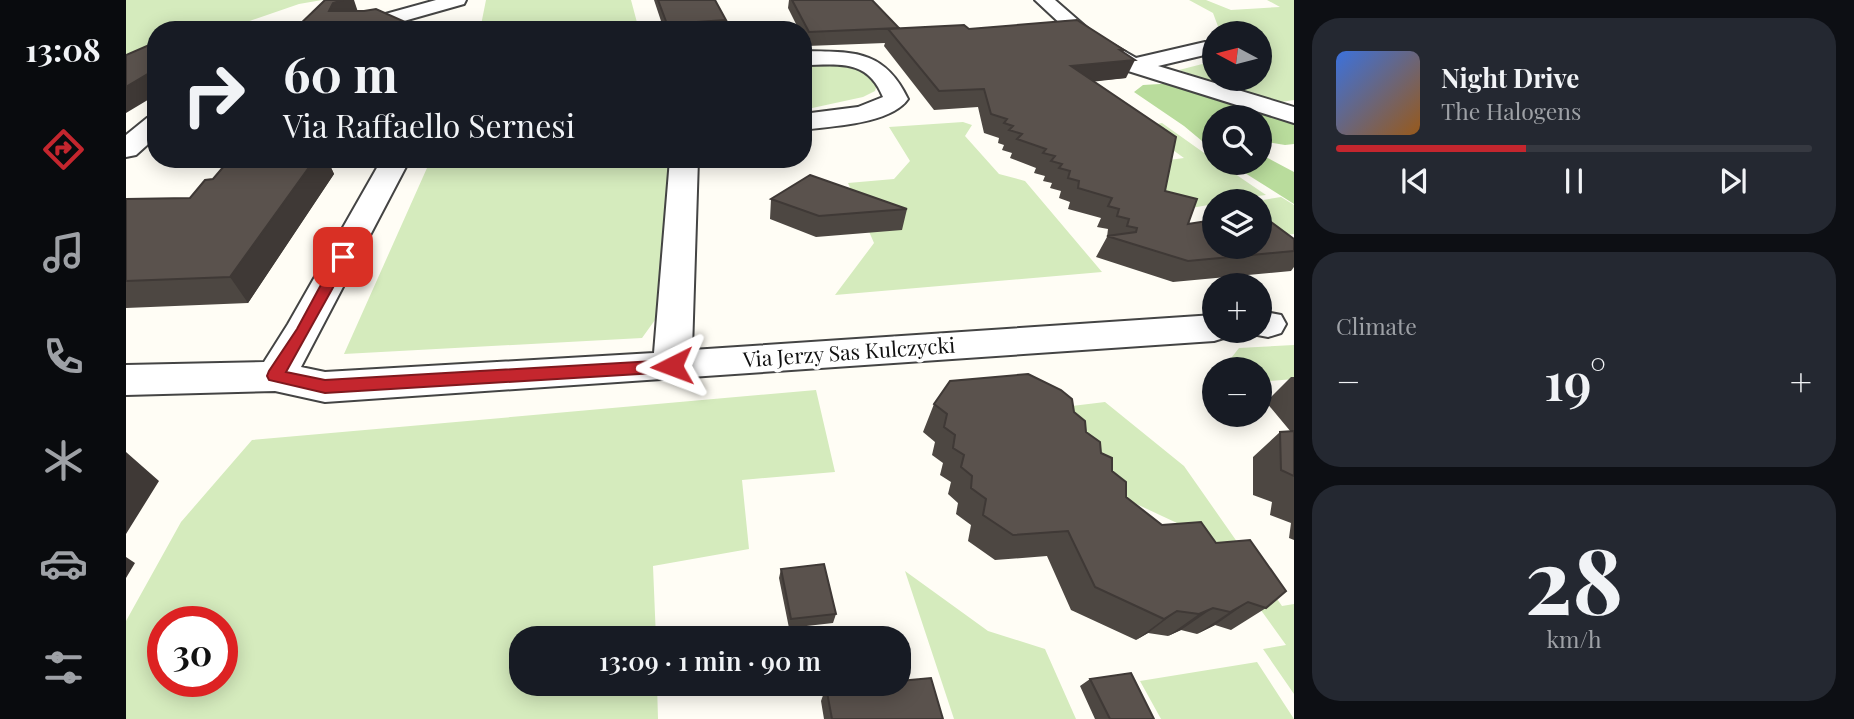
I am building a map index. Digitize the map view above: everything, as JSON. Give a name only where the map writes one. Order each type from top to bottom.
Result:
[{"type":"street","points":[[1044,0],[1087,38],[1133,65],[1291,113]]},
{"type":"street","points":[[391,21],[457,7]]},
{"type":"street","points":[[1133,65],[1202,49]]},
{"type":"street","points":[[812,58],[869,63],[879,69],[890,83],[896,99],[886,106],[868,112],[812,121]]},
{"type":"street","points":[[126,149],[147,131]]},
{"type":"street","points":[[275,376],[303,331],[391,168]]},
{"type":"street","points":[[672,366],[683,168]]},
{"type":"street","name":"Via Jerzy Sas Kulczycki","points":[[126,380],[275,376],[325,387],[1202,329]]},
{"type":"green space","points":[[126,0],[322,0],[299,4],[249,21],[147,21],[147,56],[126,64]]},
{"type":"green space","points":[[486,0],[631,0],[637,21],[482,21]]},
{"type":"green space","points":[[1189,0],[1206,0],[1231,10],[1280,7],[1267,0],[1294,0],[1294,100],[1275,103],[1240,91],[1272,91],[1272,21],[1216,21],[1213,13]]},
{"type":"green space","points":[[812,64],[854,68],[871,77],[877,84],[875,91],[863,97],[812,108]]},
{"type":"green space","points":[[1202,64],[1202,78],[1179,70]]},
{"type":"green space","points":[[1177,83],[1253,105],[1202,105],[1202,141],[1134,92],[1143,85]]},
{"type":"green space","points":[[1272,111],[1294,117],[1294,144],[1272,143]]},
{"type":"green space","points":[[963,122],[972,125],[965,136],[999,174],[1025,181],[1102,272],[835,295],[874,243],[848,183],[894,179],[910,161],[889,127]]},
{"type":"green space","points":[[1162,123],[1202,151],[1202,175],[1237,175],[1257,189],[1202,189],[1202,206],[1174,211],[1132,165],[1184,158],[1141,127]]},
{"type":"green space","points":[[1272,160],[1294,172],[1294,204],[1248,175],[1272,175]]},
{"type":"green space","points":[[427,168],[672,168],[660,313],[642,338],[344,354]]},
{"type":"green space","points":[[1281,197],[1294,205],[1294,234],[1272,237],[1272,198]]},
{"type":"green space","points":[[1294,345],[1294,379],[1272,381],[1272,357],[1232,357],[1239,348]]},
{"type":"green space","points":[[816,390],[835,472],[742,480],[749,549],[653,566],[655,626],[509,626],[509,696],[657,696],[658,719],[126,719],[126,621],[181,522],[252,440]]},
{"type":"green space","points":[[1105,402],[1184,466],[1282,606],[1294,604],[1294,694],[1263,649],[1286,645],[1209,538],[1115,494],[1047,409]]},
{"type":"green space","points":[[905,571],[988,631],[1045,649],[1076,719],[954,719]]},
{"type":"green space","points":[[1257,662],[1294,719],[1161,719],[1140,681]]},
{"type":"building","points":[[325,0],[343,0],[333,3],[329,11],[376,9],[403,21],[303,21]]},
{"type":"building","points":[[658,0],[715,0],[726,20],[711,21],[666,21]]},
{"type":"building","points":[[792,0],[872,0],[899,28],[812,32],[812,21],[803,21]]},
{"type":"building","points":[[1077,20],[1135,60],[1071,66],[1176,137],[1165,191],[1197,199],[1188,224],[1202,222],[1202,259],[1209,259],[1188,261],[1107,236],[1136,232],[1137,228],[1127,226],[1129,219],[1117,216],[1119,209],[1108,206],[1112,198],[1078,188],[1079,181],[1068,178],[1070,171],[1059,168],[1062,164],[1051,161],[1055,156],[1043,153],[1046,149],[1017,139],[1022,134],[1009,130],[1013,126],[1004,123],[1007,119],[991,114],[984,89],[939,91],[888,29],[964,25],[969,29]]},
{"type":"building","points":[[147,46],[147,74],[126,87],[126,55]]},
{"type":"building","points":[[222,168],[309,168],[230,277],[126,281],[126,199],[190,198],[205,180],[213,179]]},
{"type":"building","points":[[810,175],[907,209],[819,216],[771,199]]},
{"type":"building","points":[[1272,223],[1294,239],[1294,251],[1272,253]]},
{"type":"building","points":[[1028,374],[1061,390],[1072,399],[1074,412],[1085,421],[1086,432],[1100,442],[1101,453],[1112,458],[1112,471],[1126,482],[1126,497],[1162,525],[1201,522],[1216,543],[1250,540],[1286,591],[1266,608],[1248,602],[1230,612],[1213,608],[1199,614],[1177,611],[1164,619],[1095,587],[1068,531],[1013,535],[983,515],[986,499],[971,488],[972,476],[961,467],[964,455],[953,448],[955,435],[944,427],[947,414],[934,404],[950,381]]},
{"type":"building","points":[[1294,431],[1294,476],[1281,470],[1280,432]]},
{"type":"building","points":[[824,564],[836,614],[791,619],[781,569]]},
{"type":"building","points":[[1131,673],[1154,719],[1110,719],[1090,679]]},
{"type":"building","points":[[931,678],[943,719],[832,719],[828,696],[911,696],[911,680]]},
{"type":"route","points":[[343,257],[275,376],[325,387],[672,366]]}]
